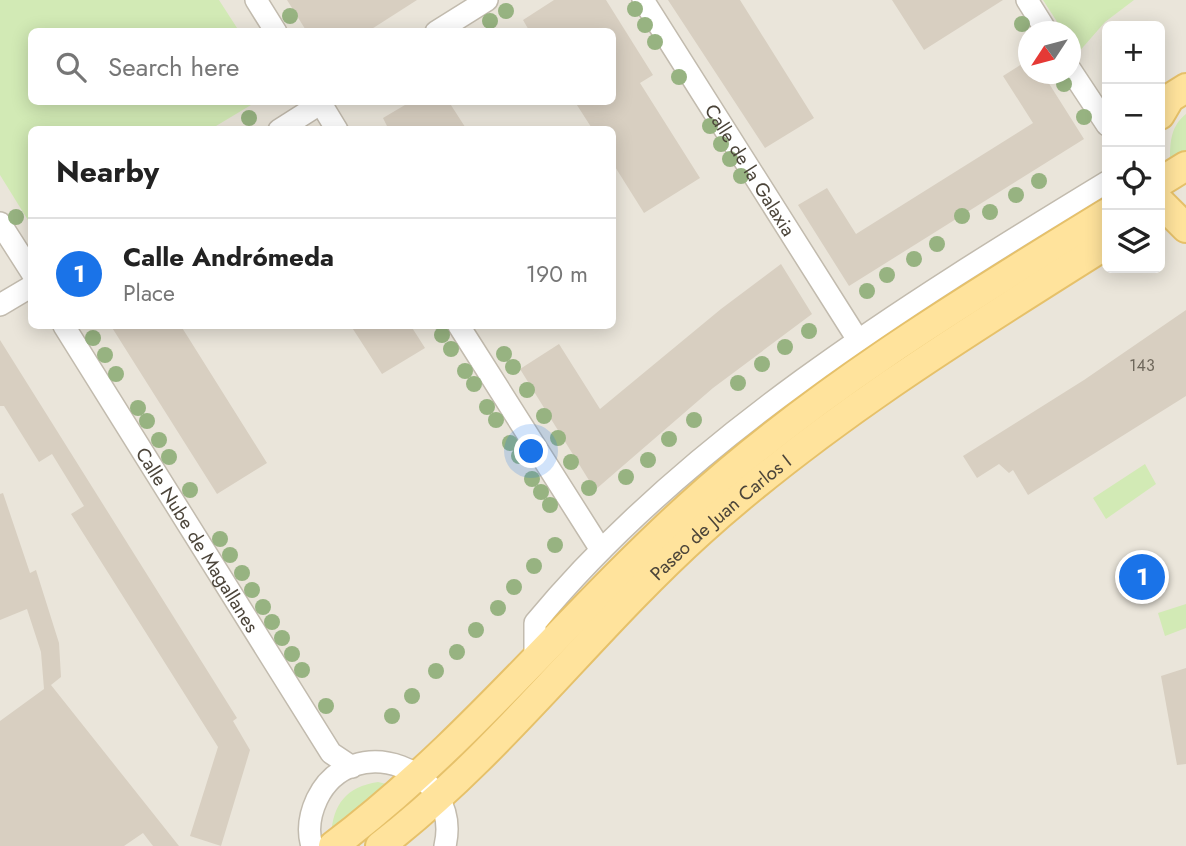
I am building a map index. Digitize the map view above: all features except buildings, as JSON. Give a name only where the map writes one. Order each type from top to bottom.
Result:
[{"type":"main road","points":[[1165,106],[1170,98],[1186,88]]},
{"type":"main road","points":[[1186,166],[1166,200],[1186,228]]},
{"type":"main road","name":"Paseo de Juan Carlos I","points":[[380,846],[535,661],[641,552],[765,441],[874,362],[1102,216]]},
{"type":"main road","name":"Paseo de Juan Carlos I","points":[[333,846],[429,785],[713,521],[848,413],[966,333],[1102,247]]},
{"type":"street","points":[[256,0],[274,28]]},
{"type":"street","points":[[442,28],[487,0]]},
{"type":"street","name":"Calle de la Galaxia","points":[[643,0],[858,340]]},
{"type":"street","points":[[1027,0],[1040,21]]},
{"type":"street","points":[[1080,84],[1102,117]]},
{"type":"street","points":[[285,126],[316,105]]},
{"type":"street","points":[[323,105],[335,126]]},
{"type":"street","points":[[535,661],[535,623],[601,550],[736,432],[858,340],[1102,185]]},
{"type":"street","points":[[0,223],[28,267]]},
{"type":"street","points":[[0,305],[28,288]]},
{"type":"street","name":"Calle Nube de Magallanes","points":[[66,329],[331,753],[352,767]]},
{"type":"street","points":[[461,329],[601,550]]},
{"type":"street","points":[[329,782],[331,753]]},
{"type":"street","points":[[312,846],[310,824],[313,807],[329,782],[352,767],[368,762],[388,761],[429,785],[447,816],[445,846]]},
{"type":"shaded area","points":[[0,0],[1186,0],[1186,846],[0,846]]},
{"type":"green space","points":[[0,0],[219,0],[237,28],[28,28],[28,105],[251,105],[216,126],[28,126],[28,220],[0,175]]},
{"type":"green space","points":[[1043,0],[1134,0],[1106,21],[1102,21],[1102,25],[1081,49],[1081,21],[1057,21]]},
{"type":"green space","points":[[1186,114],[1186,151],[1170,160],[1172,134]]},
{"type":"green space","points":[[1145,464],[1156,484],[1106,519],[1093,498]]},
{"type":"green space","points":[[1186,604],[1186,628],[1165,636],[1158,613]]},
{"type":"green space","points":[[378,782],[391,785],[331,836],[335,815],[343,799],[357,788]]},
{"type":"place","name":"Calle Andrómeda","points":[[1142,577]]}]
